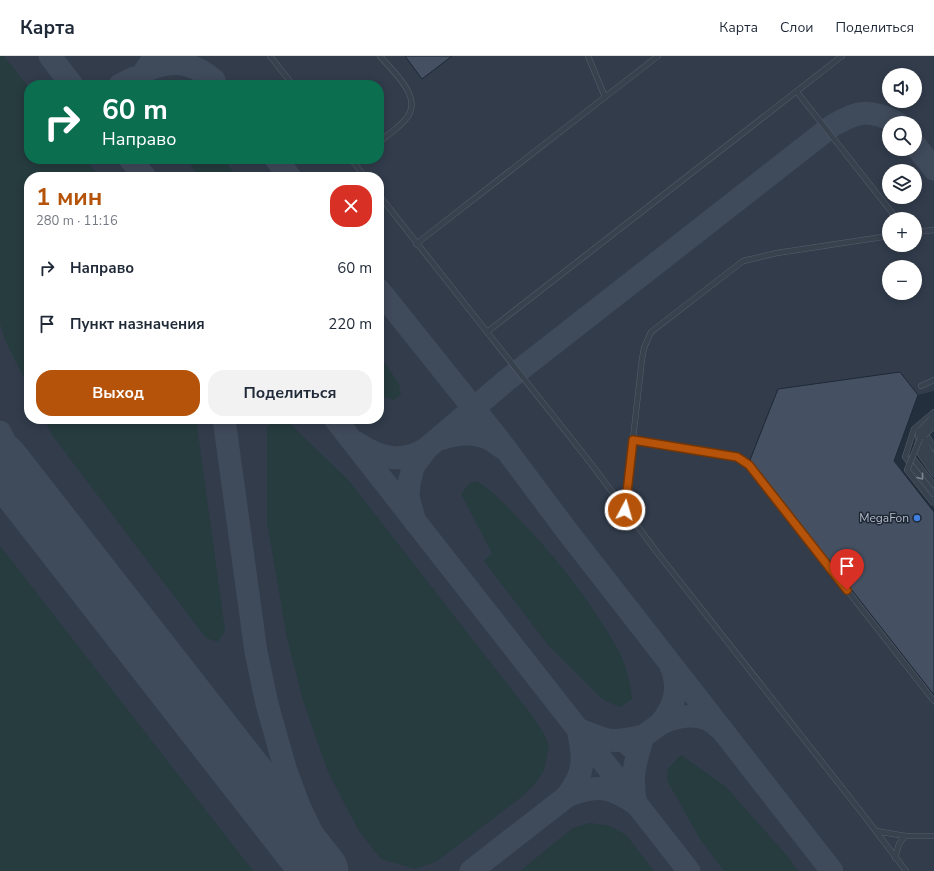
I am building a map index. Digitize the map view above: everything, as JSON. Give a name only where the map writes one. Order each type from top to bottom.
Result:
[{"type":"street","points":[[926,425],[921,438],[923,447],[934,464]]},
{"type":"lane","points":[[270,56],[288,80]]},
{"type":"lane","points":[[380,56],[409,93],[413,102],[412,110],[405,121],[384,138]]},
{"type":"lane","points":[[588,56],[605,97]]},
{"type":"lane","points":[[416,244],[658,56]]},
{"type":"lane","points":[[487,332],[842,56]]},
{"type":"lane","points":[[796,92],[891,212]]},
{"type":"lane","points":[[384,202],[589,461],[625,510],[906,871]]},
{"type":"lane","points":[[922,231],[934,230]]},
{"type":"lane","points":[[625,510],[644,348],[651,332],[675,312],[748,259],[882,237]]},
{"type":"lane","points":[[922,386],[934,380]]},
{"type":"lane","points":[[934,412],[926,425],[907,470],[934,504]]},
{"type":"lane","points":[[926,425],[926,437],[934,448]]},
{"type":"lane","points":[[926,425],[917,433],[918,452],[934,474]]},
{"type":"lane","points":[[926,425],[914,429],[905,457],[934,494]]},
{"type":"lane","points":[[633,440],[730,455],[745,460],[934,701]]},
{"type":"lane","points":[[912,457],[934,485]]},
{"type":"lane","points":[[876,831],[905,836],[934,836]]},
{"type":"lane","points":[[895,858],[899,844],[905,836]]},
{"type":"shaded area","points":[[0,56],[934,56],[934,391],[918,395],[894,460],[934,512],[934,871],[0,871]]},
{"type":"green space","points":[[0,56],[4,56],[24,82],[24,164],[89,164],[96,172],[24,172],[24,378],[5,340],[0,323]]},
{"type":"green space","points":[[190,164],[227,164],[233,172],[195,172]]},
{"type":"green space","points":[[384,362],[399,384],[401,394],[394,400],[384,397]]},
{"type":"green space","points":[[46,424],[197,424],[225,631],[218,642],[206,638],[52,435]]},
{"type":"green space","points":[[270,424],[290,424],[349,481],[533,717],[549,745],[544,770],[535,784],[520,798],[437,861],[415,869],[381,859],[359,831],[328,772],[303,700],[287,638],[267,522],[267,427]]},
{"type":"green space","points":[[476,481],[498,498],[531,532],[572,580],[608,632],[621,655],[627,674],[632,699],[620,707],[602,699],[548,645],[484,561],[492,553],[461,494],[471,482]]},
{"type":"green space","points":[[0,546],[253,871],[0,871]]},
{"type":"green space","points":[[681,755],[726,787],[788,857],[798,871],[724,871],[700,839],[667,780],[668,769]]},
{"type":"green space","points":[[590,823],[610,826],[626,835],[654,871],[520,871],[573,828]]},
{"type":"building","points":[[405,56],[452,56],[422,79]]},
{"type":"building","points":[[900,372],[918,395],[894,461],[934,512],[934,695],[750,460],[778,389]]},
{"type":"taxiway","points":[[50,56],[68,80]]},
{"type":"taxiway","points":[[155,56],[145,71],[164,65],[181,64],[197,69],[214,80]]},
{"type":"taxiway","points":[[130,80],[134,78],[133,80]]},
{"type":"taxiway","points":[[415,522],[408,497],[409,484],[413,467],[427,448],[507,380],[832,126],[849,117],[864,113],[882,116]]},
{"type":"taxiway","points":[[922,154],[934,169]]},
{"type":"taxiway","points":[[134,164],[141,172]]},
{"type":"taxiway","points":[[280,164],[286,172]]},
{"type":"taxiway","points":[[384,296],[499,440],[567,531],[832,871]]},
{"type":"taxiway","points":[[225,424],[256,652],[267,704],[285,768],[299,806],[330,871]]},
{"type":"taxiway","points":[[339,424],[689,871]]},
{"type":"taxiway","points":[[0,432],[16,465],[57,534]]},
{"type":"taxiway","points":[[437,440],[454,435],[470,434],[478,435],[494,441],[501,447]]},
{"type":"taxiway","points":[[357,443],[374,453],[392,458],[409,456],[427,448]]},
{"type":"taxiway","points":[[671,666],[675,682],[674,696],[672,704],[660,724],[675,718],[690,716],[705,719],[718,727]]},
{"type":"taxiway","points":[[630,746],[660,724]]},
{"type":"taxiway","points":[[578,729],[602,739],[609,740],[623,740],[643,736],[633,777],[636,804],[619,793],[603,789],[586,790],[567,796],[578,779],[582,764],[578,729]]},
{"type":"taxiway","points":[[471,871],[579,787]]},
{"type":"runway","points":[[0,461],[320,871]]},
{"type":"place","name":"MegaFon","points":[[917,518]]},
{"type":"route","points":[[625,510],[633,440],[742,458],[847,590]]}]
